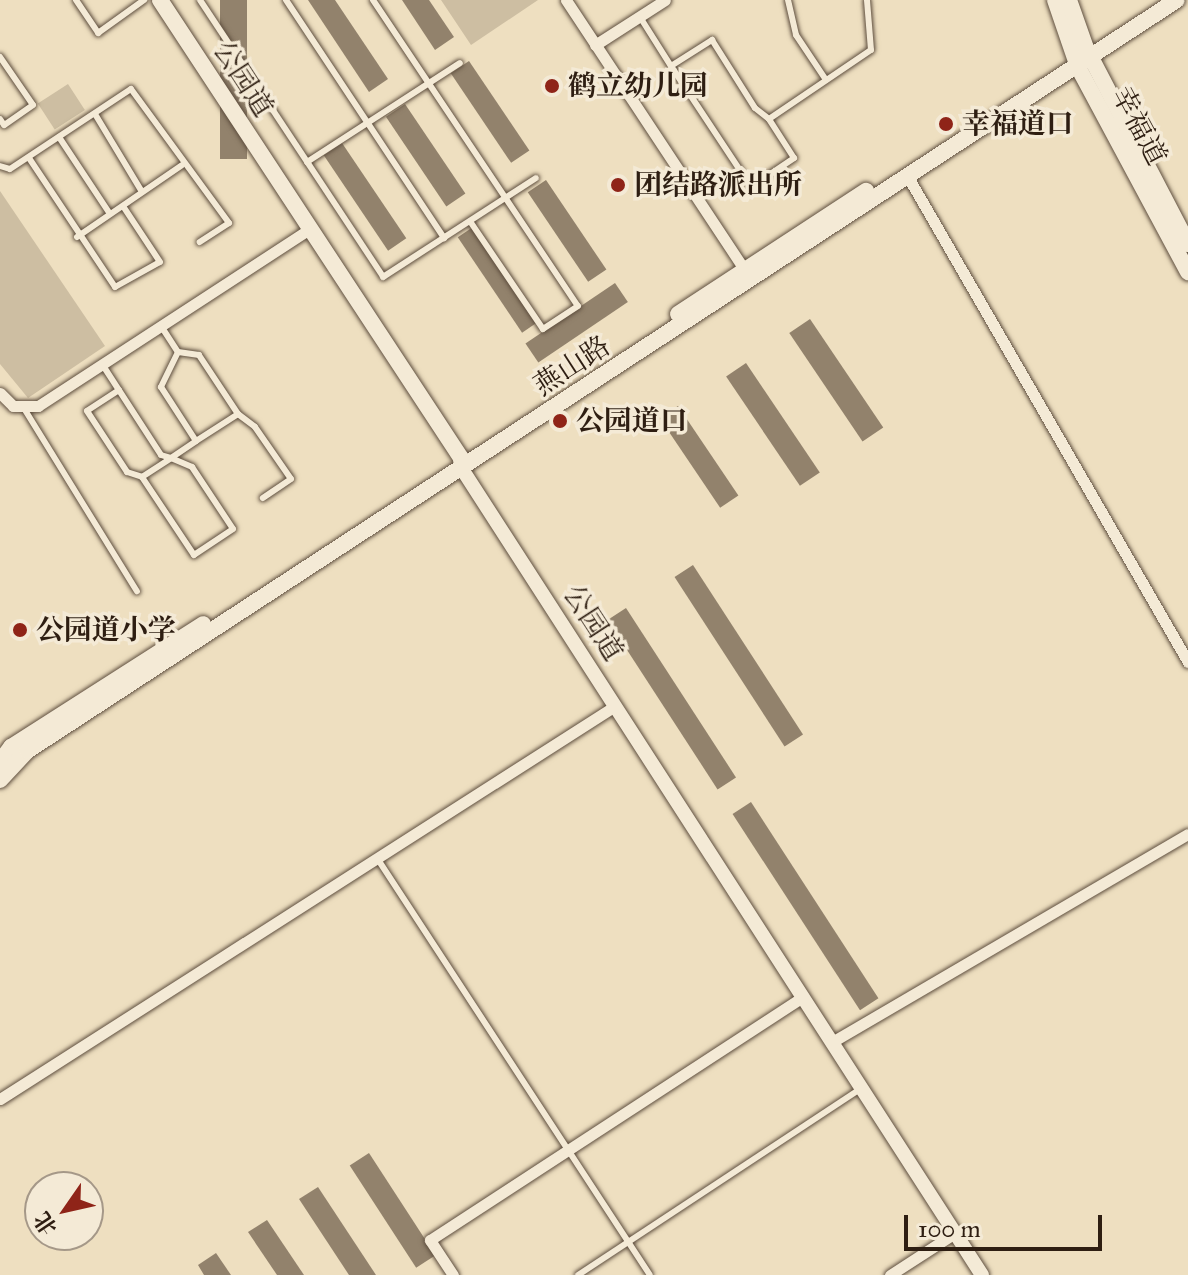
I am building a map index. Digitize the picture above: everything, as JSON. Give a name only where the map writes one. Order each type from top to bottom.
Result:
[{"type":"main road","name":"公园道","points":[[160,0],[462,463]]},
{"type":"main road","name":"幸福道","points":[[1055,0],[1188,272]]},
{"type":"main road","name":"幸福道","points":[[1069,0],[1082,58],[1188,244]]},
{"type":"main road","name":"燕山路","points":[[0,762],[6,744],[462,463],[908,177],[1082,58],[1159,0]]},
{"type":"main road","name":"燕山路","points":[[0,780],[27,751],[462,463],[745,270],[1177,0]]},
{"type":"street","points":[[566,0],[745,270]]},
{"type":"street","points":[[595,45],[665,0]]},
{"type":"street","points":[[908,177],[1188,662]]},
{"type":"street","points":[[0,393],[25,410],[102,364],[310,229]]},
{"type":"street","name":"公园道","points":[[462,463],[982,1275]]},
{"type":"street","points":[[0,1099],[615,706]]},
{"type":"street","points":[[832,1042],[1188,834]]},
{"type":"street","points":[[453,1275],[430,1240],[803,997]]},
{"type":"street","points":[[890,1275],[955,1233]]},
{"type":"lane","points":[[76,0],[98,33],[144,0]]},
{"type":"lane","points":[[200,0],[383,277],[536,178]]},
{"type":"lane","points":[[286,0],[444,238]]},
{"type":"lane","points":[[373,0],[578,306],[543,329],[470,221]]},
{"type":"lane","points":[[788,0],[796,35],[826,80]]},
{"type":"lane","points":[[769,119],[871,50],[867,0]]},
{"type":"lane","points":[[640,17],[671,66],[751,187],[794,158],[769,119],[755,108],[712,40],[671,66]]},
{"type":"lane","points":[[0,57],[33,105],[4,125],[0,119]]},
{"type":"lane","points":[[307,162],[460,63]]},
{"type":"lane","points":[[0,166],[10,169],[29,158],[131,89],[182,165],[195,172],[229,223],[200,242]]},
{"type":"lane","points":[[95,114],[142,192]]},
{"type":"lane","points":[[59,137],[110,214]]},
{"type":"lane","points":[[29,158],[77,237],[115,287],[160,262],[123,206]]},
{"type":"lane","points":[[77,237],[182,165]]},
{"type":"lane","points":[[161,326],[178,352],[199,355],[238,414],[255,427],[291,479],[263,498]]},
{"type":"lane","points":[[178,352],[161,387],[196,441]]},
{"type":"lane","points":[[102,364],[119,390],[161,455],[192,467],[233,529],[194,555],[142,477],[127,472],[87,411],[119,390]]},
{"type":"lane","points":[[25,410],[137,591]]},
{"type":"lane","points":[[142,477],[238,414]]},
{"type":"lane","points":[[377,858],[650,1275]]},
{"type":"lane","points":[[578,1275],[862,1088]]},
{"type":"shaded area","points":[[441,0],[538,0],[471,45]]},
{"type":"shaded area","points":[[68,84],[85,110],[55,130],[38,104]]},
{"type":"shaded area","points":[[0,191],[105,346],[28,398],[0,364]]},
{"type":"building","points":[[220,0],[247,0],[247,159],[220,159]]},
{"type":"building","points":[[308,0],[335,0],[388,79],[369,92]]},
{"type":"building","points":[[402,0],[429,0],[454,37],[435,50]]},
{"type":"building","points":[[469,61],[529,151],[511,163],[451,73]]},
{"type":"building","points":[[405,104],[465,194],[446,206],[386,117]]},
{"type":"building","points":[[342,143],[406,238],[388,251],[324,155]]},
{"type":"building","points":[[546,180],[606,270],[588,282],[528,192]]},
{"type":"building","points":[[476,225],[540,320],[522,333],[458,237]]},
{"type":"building","points":[[615,283],[628,302],[538,362],[525,343]]},
{"type":"building","points":[[810,319],[883,428],[863,442],[789,333]]},
{"type":"building","points":[[746,363],[820,472],[800,486],[726,376]]},
{"type":"building","points":[[678,406],[738,496],[720,508],[660,418]]},
{"type":"building","points":[[693,565],[803,734],[785,746],[675,577]]},
{"type":"building","points":[[626,608],[736,777],[718,789],[608,620]]},
{"type":"building","points":[[751,802],[878,998],[860,1010],[733,814]]},
{"type":"building","points":[[369,1153],[435,1255],[416,1268],[350,1166]]},
{"type":"building","points":[[318,1187],[376,1275],[349,1275],[299,1199]]},
{"type":"building","points":[[267,1220],[304,1275],[277,1275],[248,1232]]},
{"type":"building","points":[[216,1253],[231,1275],[204,1275],[198,1265]]},
{"type":"place","name":"鹤立幼儿园","points":[[552,86]]},
{"type":"place","name":"幸福道口","points":[[946,124]]},
{"type":"place","name":"团结路派出所","points":[[618,185]]},
{"type":"place","name":"公园道口","points":[[560,421]]},
{"type":"place","name":"公园道小学","points":[[20,630]]}]
